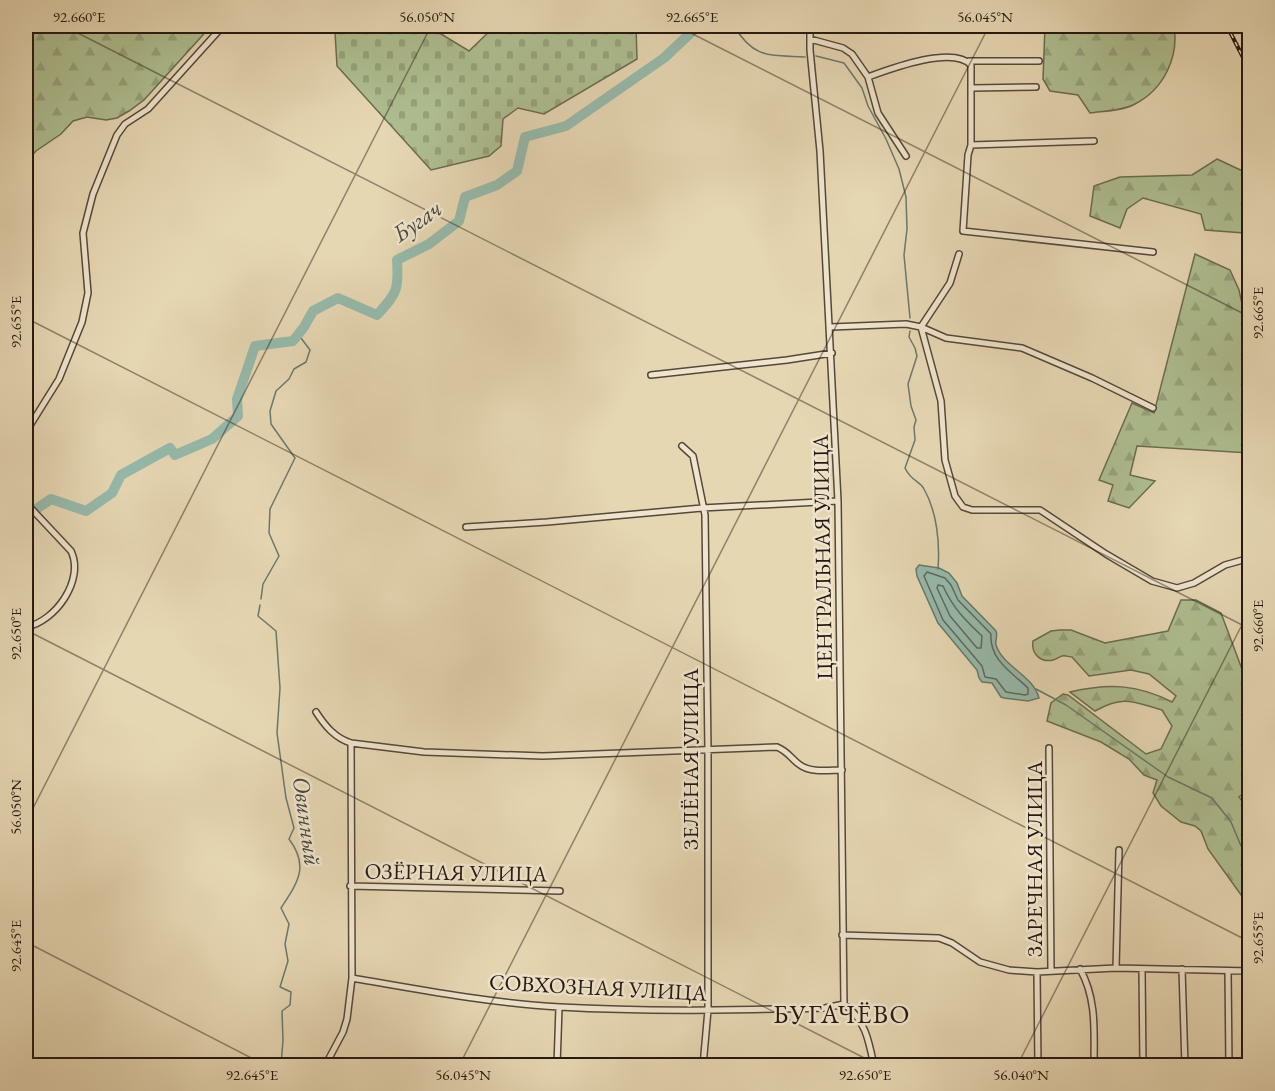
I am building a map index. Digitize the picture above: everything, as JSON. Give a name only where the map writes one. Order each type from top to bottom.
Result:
[{"type":"street","points":[[26,432],[59,379],[82,322],[88,293],[83,233],[93,194],[117,135],[125,124],[148,109],[223,26]]},
{"type":"street","name":"ЦЕНТРАЛЬНАЯ УЛИЦА","points":[[810,26],[831,327],[838,501],[844,1004]]},
{"type":"street","points":[[810,39],[848,51],[868,77],[878,113],[906,156]]},
{"type":"street","points":[[868,77],[926,58],[962,59],[969,62],[1039,61]]},
{"type":"street","points":[[969,62],[972,67],[971,145],[968,155],[963,231],[1153,252]]},
{"type":"street","points":[[972,88],[1036,87]]},
{"type":"street","points":[[971,145],[1094,141]]},
{"type":"street","points":[[959,254],[950,283],[921,327],[942,407],[945,460],[955,496],[963,507],[972,510],[1040,510],[1106,554],[1152,581],[1177,588],[1194,583],[1226,565],[1250,558]]},
{"type":"street","points":[[831,327],[906,324],[921,327],[945,338],[1022,348],[1092,378],[1153,408]]},
{"type":"street","points":[[651,375],[708,370],[832,353]]},
{"type":"street","name":"ЗЕЛЁНАЯ УЛИЦА","points":[[682,446],[693,456],[705,515],[708,1010],[703,1065]]},
{"type":"street","points":[[466,527],[702,508],[838,501]]},
{"type":"street","points":[[26,627],[39,624],[50,615],[68,589],[75,574],[74,557],[71,551],[27,504]]},
{"type":"street","points":[[316,712],[336,736],[351,743],[424,752],[493,756],[708,751],[777,747],[787,751],[799,765],[809,769],[842,770]]},
{"type":"street","points":[[325,1065],[343,1032],[347,1019],[352,978],[351,743]]},
{"type":"street","name":"ЗАРЕЧНАЯ УЛИЦА","points":[[1049,748],[1051,971]]},
{"type":"street","points":[[1116,968],[1119,850]]},
{"type":"street","name":"ОЗЁРНАЯ УЛИЦА","points":[[351,886],[560,891]]},
{"type":"street","points":[[842,935],[939,938],[952,943],[980,962],[1009,970],[1037,972],[1116,968],[1250,971]]},
{"type":"street","points":[[1080,969],[1090,990],[1094,1009],[1094,1065]]},
{"type":"street","points":[[1142,969],[1143,1065]]},
{"type":"street","points":[[1182,969],[1185,1065]]},
{"type":"street","points":[[1228,971],[1229,1065]]},
{"type":"street","name":"ЗАРЕЧНАЯ УЛИЦА","points":[[1037,972],[1038,1065]]},
{"type":"street","name":"СОВХОЗНАЯ УЛИЦА","points":[[352,978],[431,992],[559,1007],[708,1010],[825,1008],[844,1004]]},
{"type":"street","points":[[844,1004],[864,1027],[874,1065]]},
{"type":"street","points":[[557,1065],[559,1007]]},
{"type":"green space","points":[[39,26],[211,26],[144,100],[117,118],[106,120],[87,117],[73,121],[61,134],[36,151],[26,162],[26,44]]},
{"type":"green space","points":[[342,26],[428,26],[469,51],[495,26],[636,26],[637,59],[544,114],[518,108],[503,119],[501,146],[489,156],[431,170],[337,66],[335,32]]},
{"type":"green space","points":[[1045,26],[1174,26],[1172,60],[1161,81],[1145,98],[1124,108],[1090,113],[1078,95],[1050,91],[1043,79]]},
{"type":"green space","points":[[1217,159],[1249,174],[1249,229],[1244,233],[1205,230],[1201,214],[1143,198],[1127,209],[1120,228],[1090,216],[1094,186],[1120,177],[1192,175]]},
{"type":"green space","points":[[1195,254],[1230,270],[1239,290],[1249,336],[1249,453],[1137,446],[1130,475],[1155,481],[1129,508],[1108,501],[1113,485],[1099,480],[1132,403],[1154,413]]},
{"type":"green space","points":[[1181,600],[1196,600],[1221,613],[1249,688],[1249,789],[1239,797],[1249,810],[1249,906],[1208,849],[1201,831],[1195,826],[1181,822],[1161,806],[1153,793],[1157,780],[1144,775],[1129,759],[1101,742],[1047,721],[1051,703],[1063,694],[1068,695],[1146,754],[1161,749],[1172,726],[1162,710],[1136,703],[1121,702],[1095,711],[1070,692],[1110,686],[1147,692],[1172,702],[1176,696],[1149,674],[1131,670],[1089,676],[1072,657],[1063,656],[1053,660],[1044,660],[1035,653],[1033,641],[1051,631],[1060,630],[1071,630],[1105,643],[1168,631]]},
{"type":"water","points":[[919,565],[939,568],[949,573],[957,583],[962,596],[996,631],[996,645],[1000,653],[1031,683],[1039,698],[1028,701],[1004,698],[992,683],[982,682],[977,670],[938,623],[917,576],[916,569]]},
{"type":"waterway","name":"Бугач","points":[[26,516],[51,499],[86,511],[112,493],[121,475],[170,448],[175,455],[212,439],[238,416],[237,399],[255,346],[293,341],[313,311],[338,298],[377,315],[393,296],[398,278],[397,260],[429,244],[459,221],[465,197],[497,185],[517,171],[525,137],[566,126],[664,58],[698,26]]},
{"type":"waterway","points":[[734,26],[741,37],[756,50],[772,55],[805,57]]},
{"type":"waterway","points":[[816,56],[844,63],[862,88],[868,106],[899,169],[906,197],[907,229],[904,255],[910,318]]},
{"type":"waterway","name":"Овинный","points":[[261,599],[263,584],[279,556],[269,533],[270,509],[295,458],[271,424],[270,411],[276,391],[289,379],[294,369],[306,362],[310,350],[301,338],[304,327]]},
{"type":"waterway","points":[[910,331],[909,337],[917,356],[908,384],[911,406],[916,420],[915,440],[905,468],[910,476],[922,486],[932,508],[938,538],[938,569]]},
{"type":"waterway","name":"Овинный","points":[[260,605],[258,616],[276,631],[280,688],[277,733],[286,798],[294,828],[289,839],[299,858],[300,867],[296,883],[281,908],[289,924],[285,944],[288,961],[280,987],[291,992],[290,1005],[282,1011],[281,1066]]},
{"type":"waterway","points":[[1036,689],[1066,705],[1168,777],[1212,798],[1231,822],[1241,846],[1248,835],[1250,837]]},
{"type":"railway","points":[[1227,26],[1250,71]]},
{"type":"district","name":"БУГАЧЁВО","points":[[842,1014]]}]
